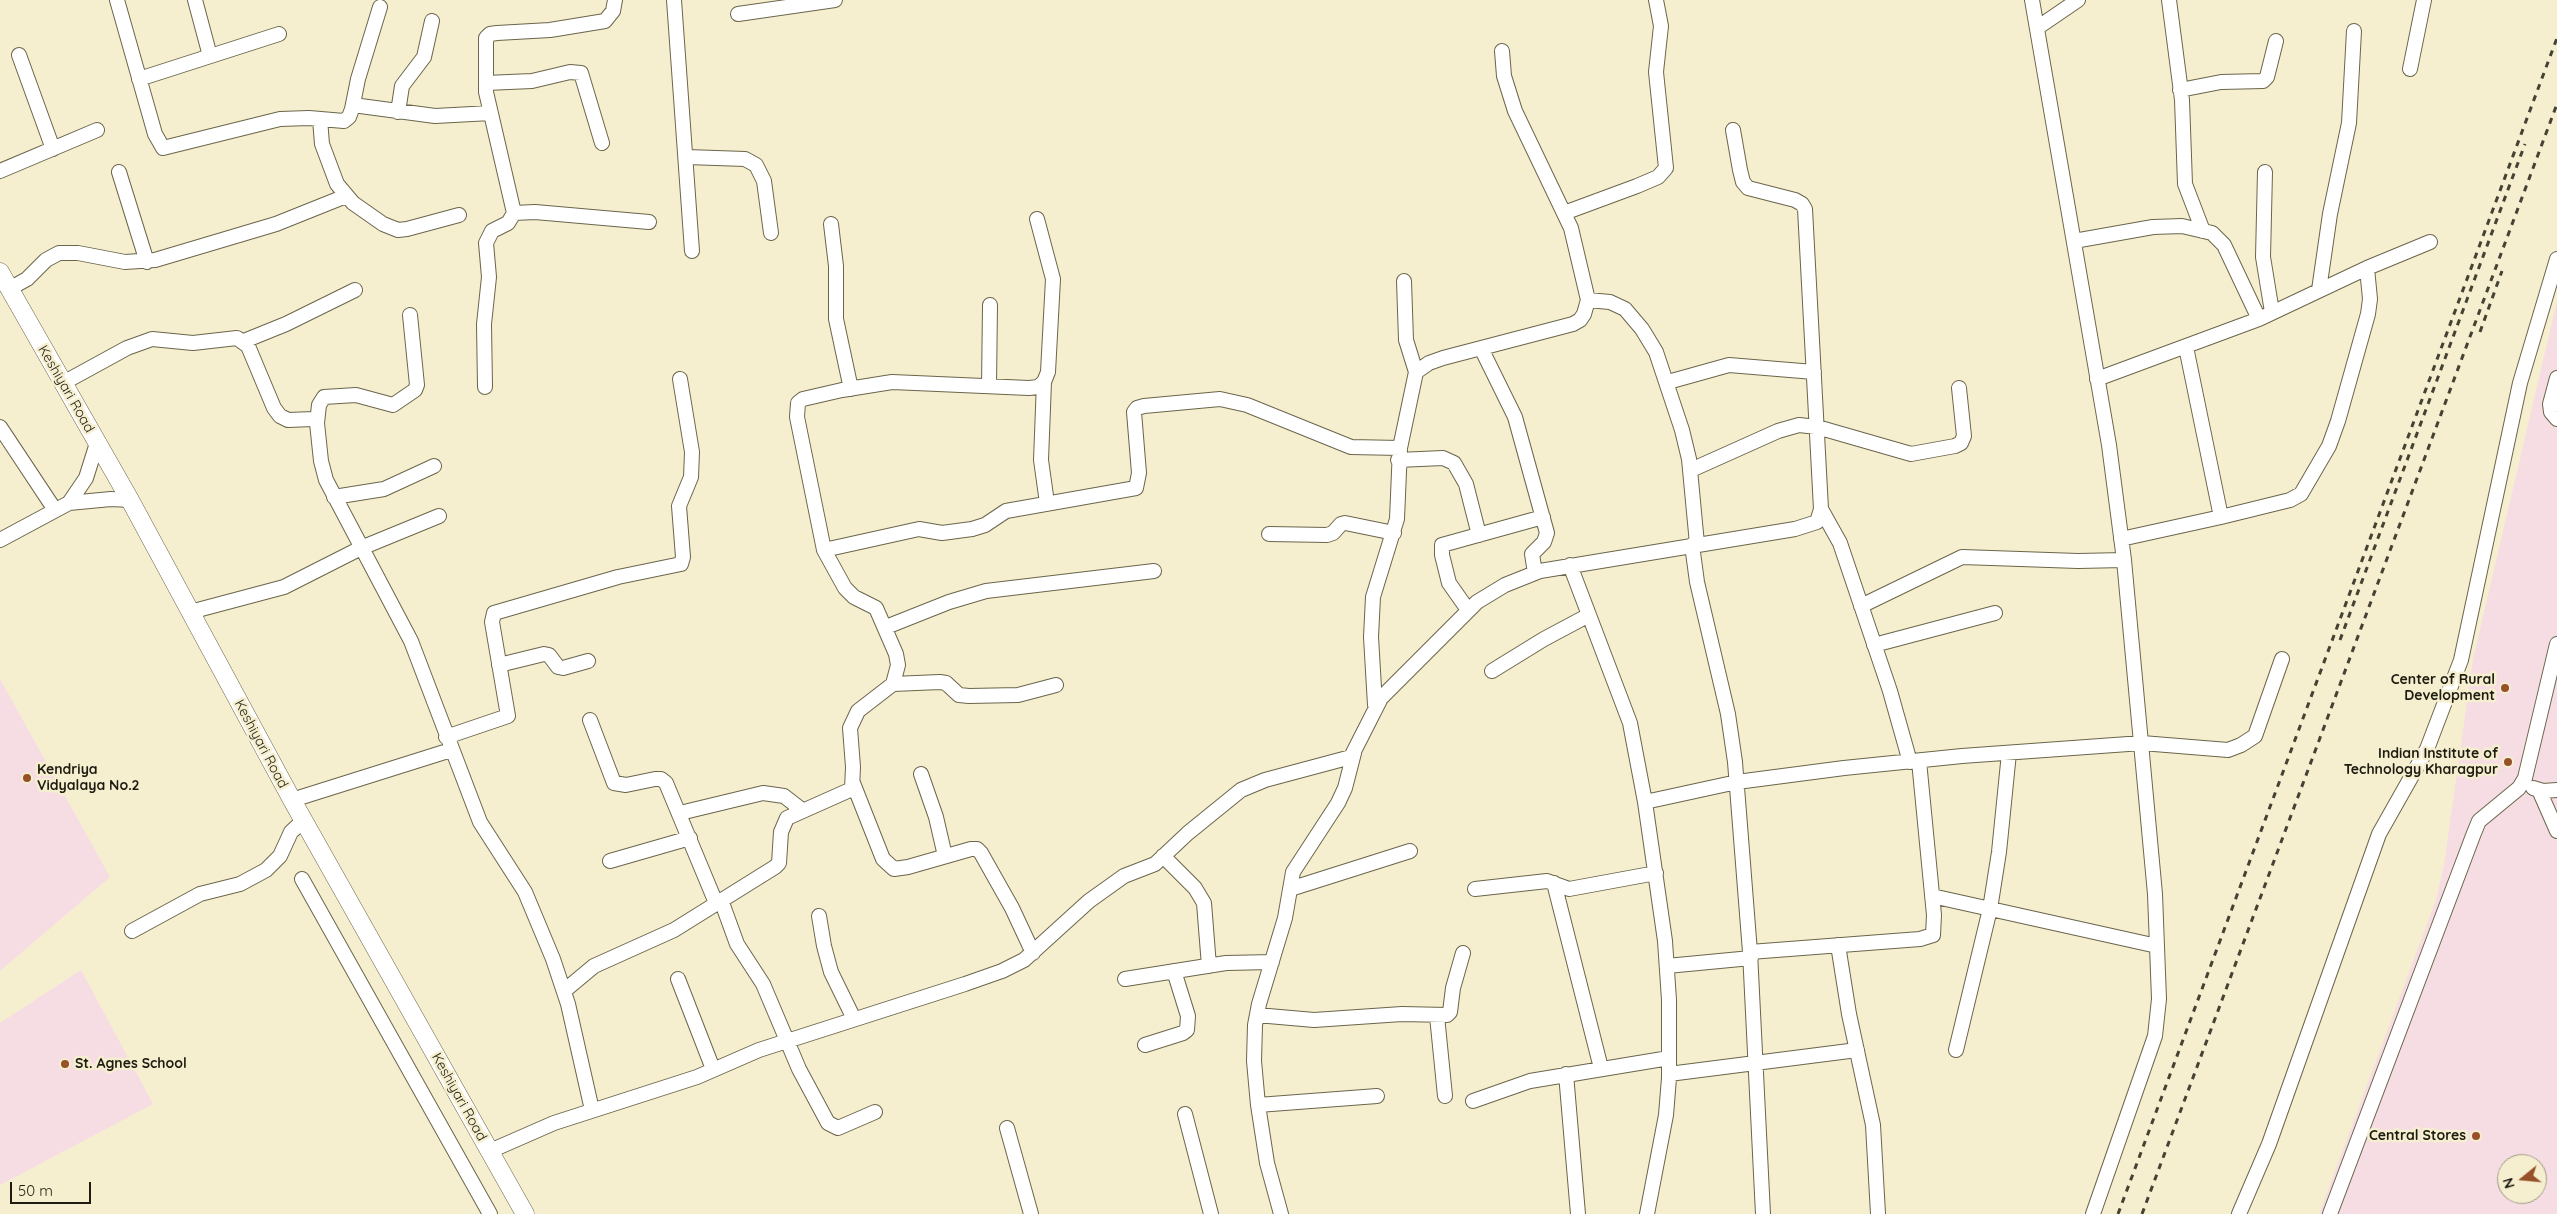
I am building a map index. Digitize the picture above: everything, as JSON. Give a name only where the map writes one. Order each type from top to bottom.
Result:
[{"type":"main road","name":"Keshiyari Road","points":[[0,272],[130,500],[292,800],[525,1214]]},
{"type":"street","points":[[117,0],[156,134],[163,148],[289,118],[344,121],[349,117],[353,106],[380,7]]},
{"type":"street","points":[[195,0],[210,56]]},
{"type":"street","points":[[485,387],[484,324],[489,277],[486,243],[492,231],[508,223],[514,213],[511,192],[491,113],[486,82],[486,44],[490,34],[550,30],[605,21],[610,18],[615,0]]},
{"type":"street","points":[[674,0],[687,157],[692,251]]},
{"type":"street","points":[[738,14],[835,0]]},
{"type":"street","points":[[1564,213],[1658,177],[1666,168],[1656,79],[1662,26],[1656,0]]},
{"type":"street","points":[[2032,0],[2098,379],[2124,560],[2155,894],[2159,999],[2155,1036],[2093,1214]]},
{"type":"street","points":[[2037,28],[2078,0]]},
{"type":"street","points":[[2169,0],[2180,90],[2184,184],[2204,231]]},
{"type":"street","points":[[2410,69],[2424,0]]},
{"type":"street","points":[[398,112],[402,86],[424,58],[432,21]]},
{"type":"street","points":[[2319,290],[2330,214],[2349,123],[2354,31]]},
{"type":"street","points":[[139,79],[280,34]]},
{"type":"street","points":[[2180,90],[2220,82],[2263,81],[2267,78],[2276,41]]},
{"type":"street","points":[[1416,372],[1428,363],[1573,324],[1580,320],[1584,314],[1588,300],[1571,228],[1515,111],[1504,76],[1502,51]]},
{"type":"street","points":[[19,55],[54,149]]},
{"type":"street","points":[[486,82],[537,81],[570,72],[581,73],[602,143]]},
{"type":"street","points":[[353,106],[435,116],[491,113]]},
{"type":"street","points":[[320,119],[326,156],[337,184],[353,203],[383,224],[398,230],[459,215]]},
{"type":"street","points":[[0,171],[97,130]]},
{"type":"street","points":[[1281,1214],[1267,1162],[1258,1105],[1254,1061],[1257,1015],[1286,918],[1293,872],[1300,858],[1338,803],[1345,788],[1354,753],[1376,705],[1468,610],[1489,593],[1535,573],[1570,565],[1812,525],[1820,517],[1805,209],[1802,204],[1795,200],[1748,188],[1743,182],[1733,130]]},
{"type":"street","points":[[687,157],[745,159],[756,165],[764,181],[771,233]]},
{"type":"street","points":[[119,172],[147,262]]},
{"type":"street","points":[[2265,172],[2263,257],[2272,312]]},
{"type":"street","points":[[10,289],[27,279],[46,260],[59,253],[78,253],[125,262],[147,262],[276,224],[346,196]]},
{"type":"street","points":[[514,213],[535,212],[648,222]]},
{"type":"street","points":[[1037,220],[1053,278],[1054,298],[1048,372],[1044,382],[1041,460],[1047,503]]},
{"type":"street","points":[[831,224],[836,266],[836,319],[851,389]]},
{"type":"street","points":[[2074,241],[2153,227],[2182,226],[2212,233],[2224,245],[2259,319]]},
{"type":"street","points":[[2098,379],[2259,319],[2367,268],[2430,242]]},
{"type":"street","points":[[2239,1214],[2269,1144],[2379,834],[2427,749],[2461,660],[2520,383],[2557,259]]},
{"type":"street","points":[[2121,539],[2290,500],[2301,494],[2330,446],[2365,329],[2370,299],[2367,268]]},
{"type":"street","points":[[1376,705],[1371,615],[1379,575],[1394,533],[1398,510],[1399,454],[1416,372],[1406,340],[1404,281]]},
{"type":"street","points":[[244,341],[286,324],[355,290]]},
{"type":"street","points":[[1588,300],[1617,304],[1632,316],[1650,340],[1668,382],[1682,430],[1690,470],[1695,544],[1704,613],[1728,714],[1737,782],[1757,1063],[1757,1110],[1764,1214]]},
{"type":"street","points":[[989,386],[990,305]]},
{"type":"street","points":[[410,315],[417,385],[415,390],[393,405],[356,395],[324,397],[319,405],[317,423],[321,461],[334,497],[411,640],[480,822],[525,892],[564,991],[581,1055],[592,1110]]},
{"type":"street","points":[[63,384],[128,348],[152,339],[193,343],[237,338],[244,341],[274,408],[280,416],[288,420],[313,419],[317,423]]},
{"type":"street","points":[[2186,347],[2221,517]]},
{"type":"street","points":[[1481,348],[1515,417],[1543,517],[1547,537],[1532,554],[1535,573]]},
{"type":"street","points":[[1668,382],[1730,365],[1814,372]]},
{"type":"street","points":[[292,800],[449,744],[508,716],[492,622],[494,613],[618,577],[681,564],[683,557],[679,506],[691,477],[692,452],[680,378]]},
{"type":"street","points":[[2557,378],[2550,404],[2551,412],[2557,419]]},
{"type":"street","points":[[893,684],[898,665],[886,627],[876,608],[854,597],[845,588],[824,550],[797,409],[798,403],[803,399],[851,389],[908,382],[1029,388],[1038,387],[1044,382]]},
{"type":"street","points":[[1690,470],[1791,426],[1817,427],[1911,454],[1955,446],[1961,443],[1964,436],[1959,388]]},
{"type":"street","points":[[824,550],[919,529],[942,533],[972,529],[985,525],[1006,511],[1136,488],[1139,473],[1133,420],[1137,408],[1220,399],[1242,403],[1351,447],[1443,458],[1454,463],[1462,473],[1468,490],[1479,535]]},
{"type":"street","points":[[0,427],[56,510]]},
{"type":"street","points":[[69,503],[89,474],[97,443]]},
{"type":"street","points":[[334,497],[384,490],[434,466]]},
{"type":"street","points":[[0,540],[69,503],[111,499],[130,500]]},
{"type":"street","points":[[1668,966],[1838,945],[1920,939],[1933,935],[1935,929],[1932,896],[1914,761],[1836,534],[1821,509]]},
{"type":"street","points":[[190,612],[284,588],[361,548],[439,516]]},
{"type":"street","points":[[1468,610],[1449,583],[1441,548],[1445,543],[1543,517]]},
{"type":"street","points":[[1268,534],[1327,535],[1333,533],[1345,522],[1394,533]]},
{"type":"street","points":[[1861,606],[1962,557],[2078,561],[2124,560]]},
{"type":"street","points":[[1570,565],[1626,707],[1645,802],[1668,966],[1669,1074],[1666,1115],[1647,1214]]},
{"type":"street","points":[[886,627],[949,602],[986,591],[1154,571]]},
{"type":"street","points":[[1874,645],[1995,613]]},
{"type":"street","points":[[1492,672],[1544,639],[1589,615]]},
{"type":"street","points":[[2330,1214],[2477,827],[2492,808],[2520,785],[2531,754],[2557,644]]},
{"type":"street","points":[[499,666],[544,654],[548,655],[558,667],[563,668],[588,661]]},
{"type":"street","points":[[1645,802],[1737,782],[1914,761],[2142,743],[2228,750],[2249,742],[2258,728],[2282,659]]},
{"type":"street","points":[[1033,953],[985,857],[978,849],[971,849],[900,869],[888,864],[883,859],[853,783],[850,728],[853,718],[858,711],[893,684],[940,682],[946,683],[959,695],[969,696],[1018,695],[1056,686]]},
{"type":"street","points":[[590,720],[614,783],[626,785],[662,779],[671,791],[737,944],[763,984],[787,1041],[828,1123],[838,1128],[875,1112]]},
{"type":"street","points":[[490,1151],[554,1124],[592,1110],[656,1091],[787,1041],[1002,971],[1033,953],[1089,901],[1134,872],[1151,866],[1241,790],[1265,780],[1345,760],[1354,753]]},
{"type":"street","points":[[1956,1050],[1990,909],[1999,852],[2009,753]]},
{"type":"street","points":[[921,774],[936,817],[946,856]]},
{"type":"street","points":[[564,991],[594,966],[674,930],[775,867],[780,858],[783,824],[787,818],[802,810],[846,793],[852,788],[853,783]]},
{"type":"street","points":[[2520,785],[2539,790],[2557,790]]},
{"type":"street","points":[[2539,790],[2557,831]]},
{"type":"street","points":[[680,813],[763,794],[784,796],[802,810]]},
{"type":"street","points":[[132,931],[200,894],[240,884],[266,870],[280,856],[290,832],[304,821]]},
{"type":"street","points":[[610,861],[690,838]]},
{"type":"street","points":[[1290,889],[1410,851]]},
{"type":"street","points":[[1163,856],[1195,888],[1204,903],[1209,966]]},
{"type":"street","points":[[1475,889],[1547,881],[1569,889],[1656,873]]},
{"type":"street","points":[[302,880],[490,1214]]},
{"type":"street","points":[[1554,883],[1601,1068]]},
{"type":"street","points":[[1932,896],[2157,946]]},
{"type":"street","points":[[819,916],[831,972],[854,1019]]},
{"type":"street","points":[[1838,945],[1849,1014],[1873,1125],[1878,1214]]},
{"type":"street","points":[[1257,1015],[1314,1020],[1402,1014],[1447,1015],[1450,1012],[1453,988],[1463,953]]},
{"type":"street","points":[[1125,980],[1209,966],[1272,962]]},
{"type":"street","points":[[1145,1045],[1183,1033],[1186,1030],[1188,1016],[1174,971]]},
{"type":"street","points":[[678,979],[713,1069]]},
{"type":"street","points":[[1438,1016],[1445,1096]]},
{"type":"street","points":[[1669,1074],[1857,1050]]},
{"type":"street","points":[[1473,1101],[1520,1083],[1669,1058]]},
{"type":"street","points":[[1566,1074],[1576,1214]]},
{"type":"street","points":[[1258,1105],[1377,1096]]},
{"type":"street","points":[[1185,1114],[1211,1214]]},
{"type":"street","points":[[1007,1128],[1029,1213]]},
{"type":"shaded area","name":"Indian Institute of Technology Kharagpur","points":[[2557,301],[2557,1214],[2319,1214],[2436,900],[2444,865],[2473,659]]},
{"type":"shaded area","name":"Kendriya Vidyalaya No.2","points":[[0,679],[110,877],[0,971]]},
{"type":"shaded area","name":"St. Agnes School","points":[[81,970],[153,1104],[0,1185],[0,1023]]},
{"type":"railway","points":[[2118,1214],[2557,38]]},
{"type":"railway","points":[[2142,1214],[2557,104]]},
{"type":"railway","points":[[2340,640],[2525,144]]},
{"type":"railway","points":[[2480,332],[2502,271]]},
{"type":"place","name":"Center of Rural Development","points":[[2505,688]]},
{"type":"place","name":"Indian Institute of Technology Kharagpur","points":[[2508,762]]},
{"type":"place","name":"Kendriya Vidyalaya No.2","points":[[27,778]]},
{"type":"place","name":"St. Agnes School","points":[[65,1064]]},
{"type":"place","name":"Central Stores","points":[[2476,1136]]}]
